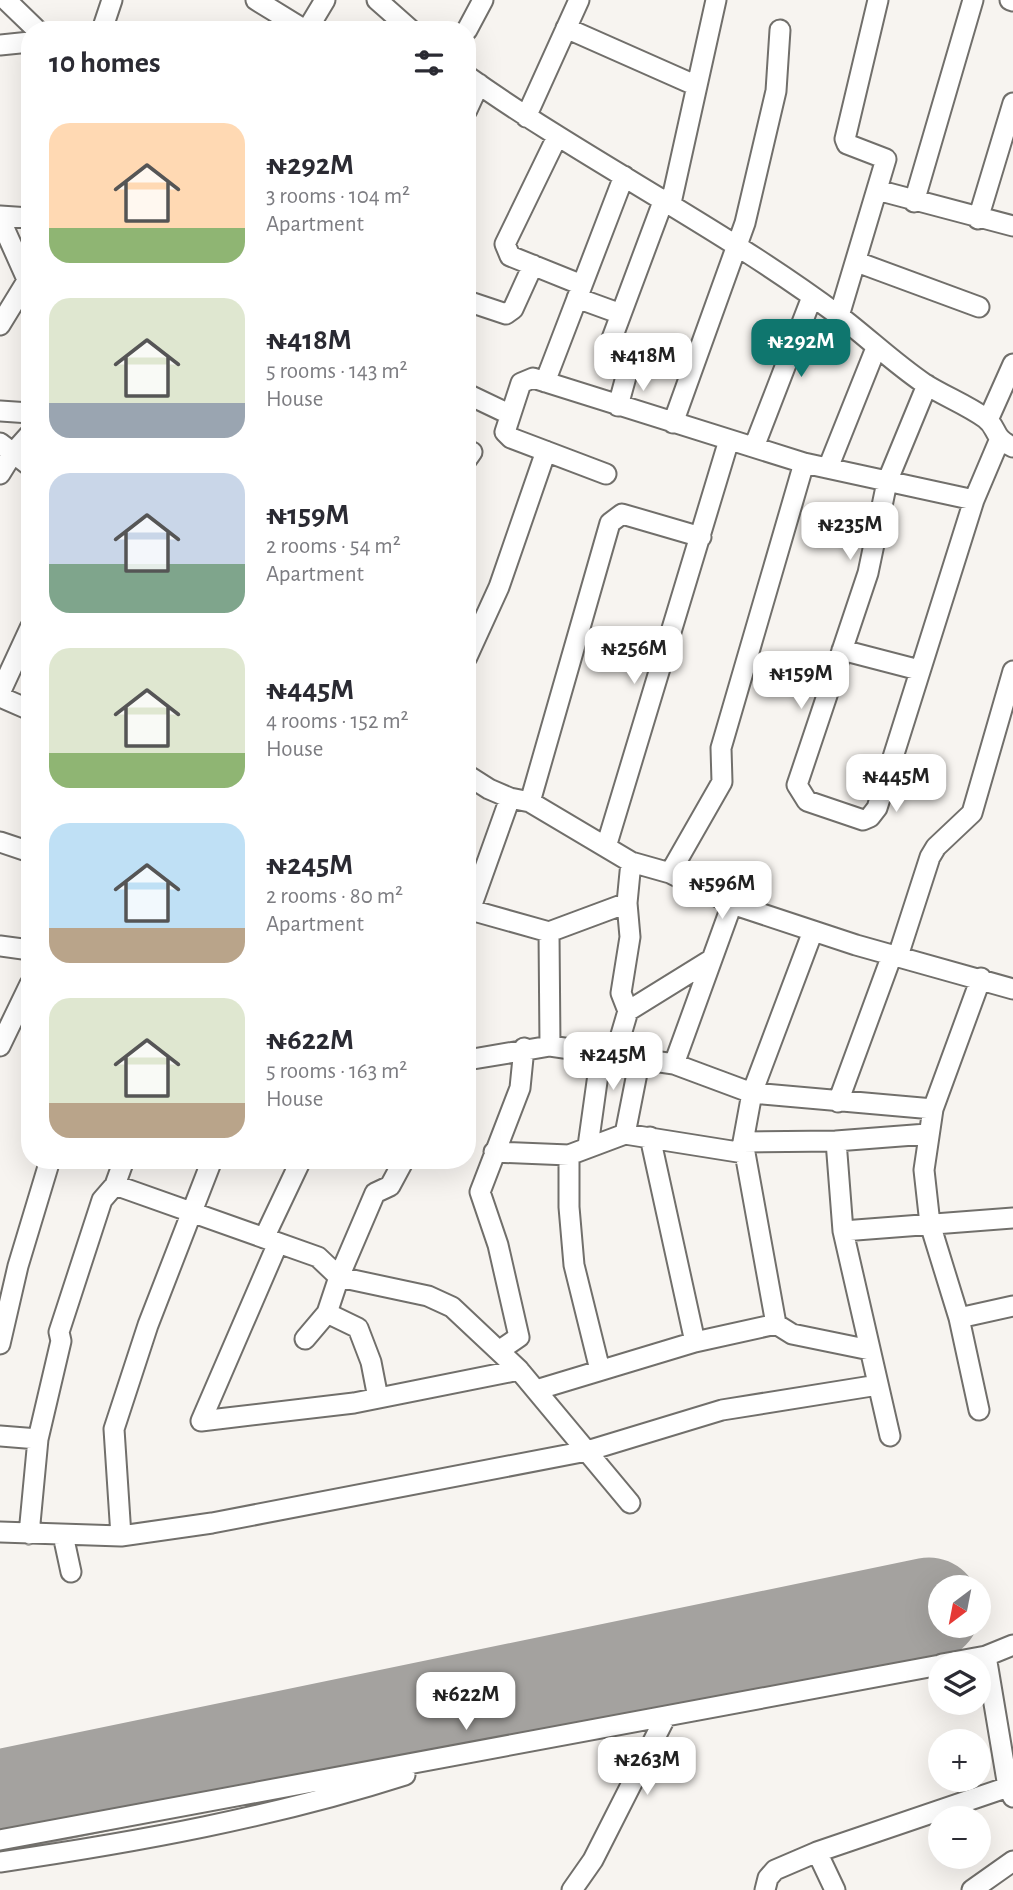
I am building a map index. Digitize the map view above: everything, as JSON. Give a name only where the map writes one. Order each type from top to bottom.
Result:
[{"type":"street","points":[[6,0],[28,21]]},
{"type":"street","points":[[105,21],[112,0]]},
{"type":"street","points":[[256,0],[291,21]]},
{"type":"street","points":[[312,21],[325,0]]},
{"type":"street","points":[[472,21],[483,0]]},
{"type":"street","points":[[526,117],[579,0]]},
{"type":"street","points":[[618,406],[627,373],[611,348],[611,341],[667,201],[716,0]]},
{"type":"street","points":[[839,316],[886,159],[846,144],[845,139],[878,0]]},
{"type":"street","points":[[914,202],[973,0]]},
{"type":"street","points":[[380,1],[401,21]]},
{"type":"street","points":[[566,28],[696,86]]},
{"type":"street","points":[[673,423],[745,223],[776,91],[780,30]]},
{"type":"street","points":[[2,48],[21,44]]},
{"type":"street","points":[[476,82],[557,137],[667,201],[839,316],[876,348],[927,385],[988,420],[1006,444],[974,500],[877,808],[870,817],[863,820],[807,801],[797,785],[868,573],[887,482],[927,385]]},
{"type":"street","points":[[978,219],[1013,103]]},
{"type":"street","points":[[557,137],[505,244],[510,256],[533,265],[621,314]]},
{"type":"street","points":[[545,382],[624,176]]},
{"type":"street","points":[[877,190],[978,219],[1013,226]]},
{"type":"street","points":[[21,218],[0,218],[21,264]]},
{"type":"street","points":[[857,262],[979,307]]},
{"type":"street","points":[[476,303],[506,314],[513,309],[533,265]]},
{"type":"street","points":[[0,325],[21,293]]},
{"type":"street","points":[[754,447],[811,297]]},
{"type":"street","points":[[828,468],[876,348]]},
{"type":"street","points":[[988,420],[1013,364]]},
{"type":"street","points":[[606,474],[545,451],[505,432],[521,383],[533,377],[804,463],[974,500]]},
{"type":"street","points":[[476,398],[509,414]]},
{"type":"street","points":[[0,411],[21,412]]},
{"type":"street","points":[[606,847],[729,440]]},
{"type":"street","points":[[0,474],[6,448],[21,459]]},
{"type":"street","points":[[476,637],[499,587],[545,451]]},
{"type":"street","points":[[670,873],[722,782],[721,748],[804,463]]},
{"type":"street","points":[[530,802],[610,523],[622,514],[701,537]]},
{"type":"street","points":[[21,647],[1,688],[21,703]]},
{"type":"street","points":[[842,650],[919,670]]},
{"type":"street","points":[[838,1101],[930,857],[972,813],[1013,671]]},
{"type":"street","points":[[476,780],[510,799],[530,802],[631,862],[670,873],[732,904],[814,931],[1013,989]]},
{"type":"street","points":[[476,888],[510,799]]},
{"type":"street","points":[[0,842],[21,849]]},
{"type":"street","points":[[628,1011],[621,993],[630,937],[627,903],[631,862]]},
{"type":"street","points":[[476,911],[549,932],[627,903]]},
{"type":"street","points":[[674,1063],[732,904]]},
{"type":"street","points":[[776,1324],[744,1147],[752,1093],[814,931]]},
{"type":"street","points":[[549,932],[550,1046]]},
{"type":"street","points":[[0,946],[21,947]]},
{"type":"street","points":[[588,1146],[608,1054],[628,1011],[712,959]]},
{"type":"street","points":[[979,1410],[960,1318],[930,1224],[924,1170],[927,1134],[933,1109],[981,978]]},
{"type":"street","points":[[0,1046],[21,1003]]},
{"type":"street","points":[[476,1058],[524,1048],[550,1046],[674,1063],[752,1093],[933,1109]]},
{"type":"street","points":[[500,1350],[519,1337],[498,1245],[480,1192],[520,1088],[524,1048]]},
{"type":"street","points":[[625,1134],[640,1058]]},
{"type":"street","points":[[494,1152],[569,1155],[625,1134],[744,1147],[927,1134]]},
{"type":"street","points":[[650,1137],[695,1342]]},
{"type":"street","points":[[836,1141],[843,1231],[890,1436]]},
{"type":"street","points":[[569,1155],[569,1207],[574,1265],[600,1370]]},
{"type":"street","points":[[0,1344],[18,1266],[47,1169]]},
{"type":"street","points":[[29,1534],[38,1440],[61,1340],[59,1332],[102,1200],[115,1185],[121,1169]]},
{"type":"street","points":[[121,1535],[114,1429],[148,1325],[209,1169]]},
{"type":"street","points":[[298,1169],[201,1421],[236,1419],[378,1398],[519,1370]]},
{"type":"street","points":[[305,1339],[327,1313],[339,1277],[375,1193],[390,1186],[399,1169]]},
{"type":"street","points":[[115,1185],[318,1257],[339,1277],[428,1296],[452,1307],[519,1370],[630,1503]]},
{"type":"street","points":[[843,1231],[1013,1218]]},
{"type":"street","points":[[960,1318],[1013,1306]]},
{"type":"street","points":[[327,1313],[358,1328],[371,1362],[378,1398]]},
{"type":"street","points":[[536,1390],[695,1342],[776,1324],[792,1334],[870,1350]]},
{"type":"street","points":[[0,1532],[121,1535],[225,1520],[587,1451],[722,1410],[878,1385]]},
{"type":"street","points":[[0,1436],[38,1440]]},
{"type":"street","points":[[62,1535],[72,1572]]},
{"type":"street","points":[[991,1654],[1013,1645]]},
{"type":"street","points":[[0,1840],[928,1666]]},
{"type":"street","points":[[765,1890],[775,1870],[817,1852],[1010,1793],[991,1685]]},
{"type":"street","points":[[572,1890],[593,1860],[666,1716]]},
{"type":"street","points":[[0,1862],[131,1843],[333,1798],[482,1750]]},
{"type":"street","points":[[817,1852],[835,1890]]},
{"type":"street","points":[[590,1890],[593,1860]]},
{"type":"street","points":[[972,1890],[1013,1861]]},
{"type":"runway","points":[[0,1801],[928,1609]]}]
